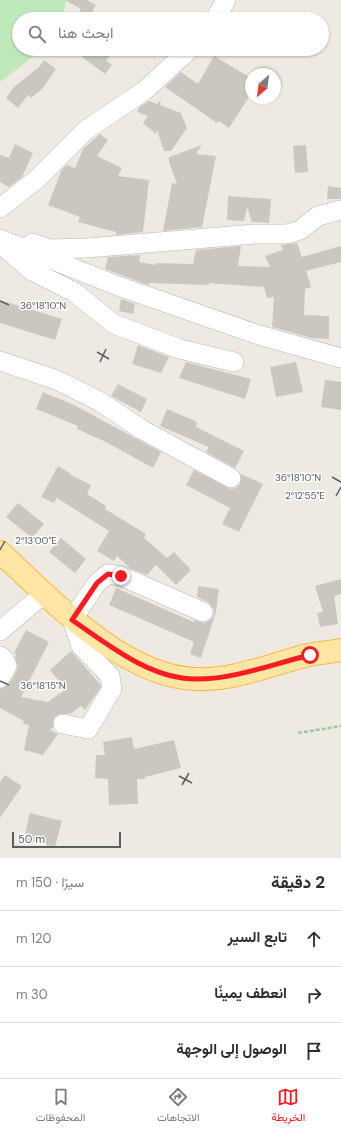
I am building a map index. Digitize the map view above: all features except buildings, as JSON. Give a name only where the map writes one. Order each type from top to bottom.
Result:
[{"type":"main road","points":[[0,552],[72,620],[116,650],[151,669],[175,676],[196,680],[230,676],[310,655],[341,650]]},
{"type":"street","points":[[219,12],[226,0]]},
{"type":"street","points":[[0,208],[37,179],[86,130],[144,91],[182,56]]},
{"type":"street","points":[[0,232],[50,249],[86,248],[255,234],[287,234],[300,230],[318,216],[341,210]]},
{"type":"street","points":[[0,238],[118,286],[259,335],[341,358]]},
{"type":"street","points":[[0,242],[9,253],[32,271],[74,292],[114,324],[180,349],[234,362]]},
{"type":"street","points":[[0,361],[57,380],[99,401],[141,429],[230,478]]},
{"type":"street","points":[[63,724],[88,729],[112,689],[110,676],[81,646],[72,620],[97,583],[108,574],[121,576],[203,612]]},
{"type":"street","points":[[0,631],[45,593]]},
{"type":"street","points":[[0,656],[4,659],[7,666],[0,678]]},
{"type":"path","points":[[298,733],[341,726]]},
{"type":"green space","points":[[0,0],[66,0],[64,12],[12,12],[12,56],[34,56],[0,82]]},
{"type":"route","points":[[121,576],[108,574],[97,583],[72,620],[116,650],[151,669],[196,680],[230,676],[310,655]]}]
